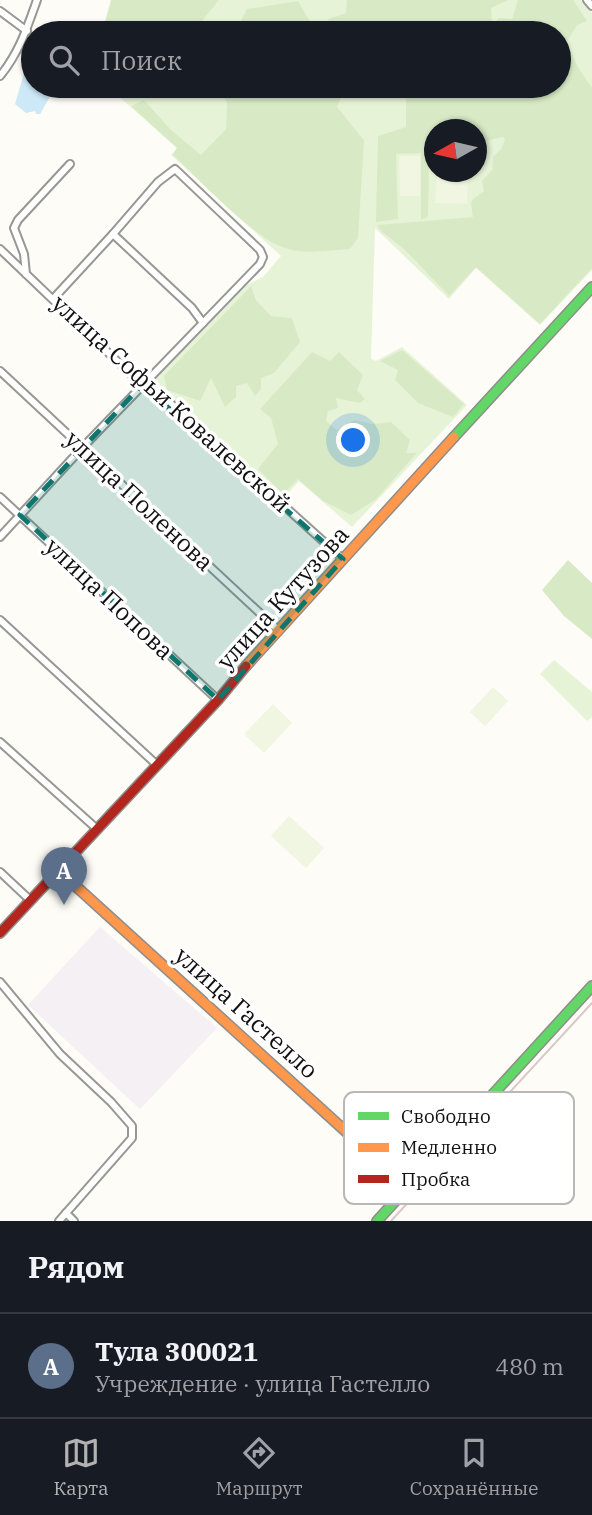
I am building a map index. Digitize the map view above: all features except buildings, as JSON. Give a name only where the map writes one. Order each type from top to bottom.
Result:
[{"type":"main road","name":"улица Кутузова","points":[[0,933],[218,701],[278,630],[592,287]]},
{"type":"main road","name":"улица Гастелло","points":[[58,870],[344,1130]]},
{"type":"main road","points":[[494,1092],[592,986]]},
{"type":"main road","points":[[377,1221],[392,1204]]},
{"type":"street","points":[[30,21],[37,0]]},
{"type":"street","points":[[587,0],[592,6]]},
{"type":"street","points":[[0,11],[21,27]]},
{"type":"street","points":[[0,76],[13,61],[21,44]]},
{"type":"street","points":[[26,274],[24,254],[14,228],[18,220],[70,164]]},
{"type":"street","points":[[0,537],[260,264],[263,257],[260,250],[176,169],[158,182],[52,299]]},
{"type":"street","points":[[113,234],[192,308],[203,323]]},
{"type":"street","name":"улица Софьи Ковалевской","points":[[0,249],[142,385],[161,395],[343,559]]},
{"type":"street","name":"улица Поленова","points":[[0,371],[278,630]]},
{"type":"street","name":"улица Попова","points":[[0,497],[218,701]]},
{"type":"street","points":[[0,620],[157,765]]},
{"type":"street","points":[[0,742],[97,829]]},
{"type":"street","points":[[0,872],[30,900]]},
{"type":"street","points":[[0,982],[60,1054],[111,1101],[132,1126],[132,1139],[59,1221]]},
{"type":"street","points":[[66,1213],[74,1221]]},
{"type":"highlighted area","points":[[142,385],[343,559],[218,700],[20,515]]},
{"type":"shaded area","points":[[100,927],[217,1028],[140,1109],[28,1005]]},
{"type":"green space","points":[[111,0],[219,0],[202,21],[105,21]]},
{"type":"green space","points":[[120,0],[581,0],[592,13],[592,270],[540,325],[476,268],[449,299],[375,228],[371,359],[376,361],[402,347],[467,405],[352,527],[299,481],[284,498],[153,381],[245,286],[263,277],[281,256],[171,155],[177,148],[121,98],[571,98],[571,21],[111,21]]},
{"type":"green space","points":[[347,0],[508,0],[491,8],[492,21],[328,19],[346,13]]},
{"type":"green space","points":[[518,0],[573,0],[587,21],[577,25],[571,35],[571,21],[496,21],[499,18],[512,19]]},
{"type":"green space","points":[[298,1],[310,21],[241,21],[247,9]]},
{"type":"green space","points":[[571,53],[592,88],[592,268],[540,324],[476,267],[449,296],[405,250],[381,231],[377,225],[473,217],[472,201],[484,191],[482,182],[487,182],[493,157],[505,140],[503,137],[487,141],[487,119],[424,119],[424,182],[429,182],[428,217],[421,220],[421,153],[396,154],[398,219],[376,222],[378,136],[406,127],[406,98],[571,98]]},
{"type":"green space","points":[[224,98],[341,98],[337,107],[364,140],[358,238],[350,249],[301,251],[285,248],[258,233],[173,155],[177,148],[131,106],[144,100],[171,130],[201,155],[226,129],[227,102]]},
{"type":"green space","points":[[399,156],[420,156],[420,196],[400,196]]},
{"type":"green space","points":[[436,182],[468,182],[467,204],[435,203]]},
{"type":"green space","points":[[251,286],[256,300],[271,316],[292,318],[300,342],[274,373],[261,378],[261,389],[255,396],[247,383],[236,386],[236,397],[225,407],[211,378],[200,401],[167,390],[164,376]]},
{"type":"green space","points":[[402,350],[464,404],[453,417],[418,403],[395,380],[398,370],[380,361]]},
{"type":"green space","points":[[312,352],[330,361],[339,352],[363,375],[357,390],[365,399],[360,403],[336,398],[338,408],[328,411],[326,421],[337,430],[355,420],[372,424],[391,422],[410,440],[406,453],[417,453],[375,500],[351,515],[323,501],[298,479],[283,494],[258,469],[278,444],[271,418],[260,409]]},
{"type":"green space","points":[[568,560],[592,583],[592,639],[564,616],[542,590]]},
{"type":"green space","points":[[554,660],[592,692],[592,717],[587,721],[540,674]]},
{"type":"green space","points":[[493,687],[508,701],[485,726],[470,712]]},
{"type":"green space","points":[[273,704],[292,723],[264,753],[244,734]]},
{"type":"green space","points":[[289,816],[324,848],[306,868],[271,836]]},
{"type":"water","points":[[21,84],[21,98],[49,98],[40,114],[35,111],[26,113],[15,104]]},
{"type":"tram line","points":[[510,1092],[592,1003]]},
{"type":"tram line","points":[[391,1221],[407,1204]]},
{"type":"traffic: fast","points":[[454,437],[592,287]]},
{"type":"traffic: fast","points":[[495,1092],[592,986]]},
{"type":"traffic: fast","points":[[377,1221],[393,1204]]},
{"type":"traffic: slow","points":[[246,666],[454,437]]},
{"type":"traffic: slow","points":[[58,870],[344,1130]]},
{"type":"traffic: jam","points":[[0,933],[218,700],[246,666]]},
{"type":"place","name":"Тула 300021","points":[[64,905]]}]
